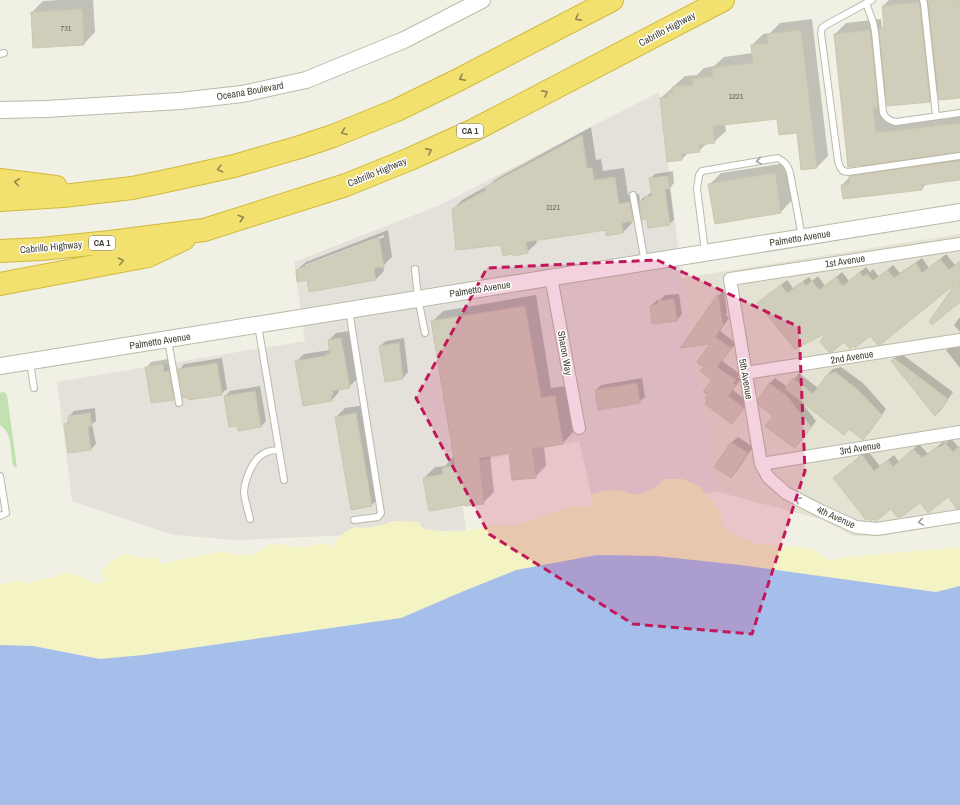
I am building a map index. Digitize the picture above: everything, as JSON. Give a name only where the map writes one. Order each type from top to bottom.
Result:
[{"type":"highway","points":[[0,200],[63,196],[166,182],[267,157],[333,136],[397,110],[428,95],[612,0]]},
{"type":"highway","name":"Cabrillo Highway","points":[[0,251],[41,249],[110,242],[204,230],[346,185],[410,159],[474,130],[723,0]]},
{"type":"highway","points":[[0,180],[97,192]]},
{"type":"highway","points":[[0,284],[148,256],[204,230]]},
{"type":"highway","points":[[0,279],[97,266]]},
{"type":"street","name":"Oceana Boulevard","points":[[0,110],[46,109],[180,101],[242,94],[299,82],[404,40],[482,0]]},
{"type":"street","name":"Palmetto Avenue","points":[[0,366],[960,212]]},
{"type":"street","name":"1st Avenue","points":[[730,279],[960,244]]},
{"type":"street","name":"Sharon Way","points":[[551,277],[579,428]]},
{"type":"street","name":"5th Avenue","points":[[730,279],[761,464],[768,477]]},
{"type":"street","name":"2nd Avenue","points":[[745,373],[960,340]]},
{"type":"street","name":"3rd Avenue","points":[[761,464],[960,432]]},
{"type":"street","name":"4th Avenue","points":[[768,477],[786,493],[856,527],[877,529],[960,516]]},
{"type":"lane","points":[[923,0],[936,116]]},
{"type":"lane","points":[[960,114],[896,122],[890,121],[886,118],[883,114],[875,32],[869,2],[822,28],[821,33],[838,161],[843,172],[960,156]]},
{"type":"lane","points":[[705,253],[697,189],[697,180],[702,171],[778,158],[784,161],[788,166],[802,237]]},
{"type":"lane","points":[[633,195],[645,262]]},
{"type":"lane","points":[[415,270],[418,298],[425,333]]},
{"type":"lane","points":[[349,310],[381,513],[378,517],[354,520]]},
{"type":"lane","points":[[258,325],[284,480]]},
{"type":"lane","points":[[168,340],[179,403]]},
{"type":"lane","points":[[30,362],[34,388]]},
{"type":"lane","points":[[250,518],[244,491],[246,480],[251,468],[258,457],[271,450],[279,450]]},
{"type":"lane","points":[[0,476],[6,513],[0,516]]},
{"type":"highlighted area","points":[[657,260],[799,327],[805,471],[752,634],[633,624],[489,534],[416,398],[487,268]]},
{"type":"shaded area","points":[[659,92],[682,278],[718,492],[594,506],[579,441],[457,465],[466,530],[236,540],[174,535],[72,501],[57,382],[305,341],[294,262],[440,205]]},
{"type":"shaded area","points":[[960,234],[960,523],[882,536],[853,536],[820,519],[718,492],[682,278]]},
{"type":"shaded area","points":[[4,392],[7,395],[17,468],[13,465],[9,438],[4,428],[0,425],[0,393]]},
{"type":"sand","points":[[665,479],[683,479],[699,486],[720,511],[722,524],[731,534],[757,544],[813,549],[830,561],[843,557],[960,547],[960,586],[936,592],[740,565],[656,556],[597,555],[464,591],[401,618],[143,655],[100,659],[33,646],[0,645],[0,583],[6,584],[20,580],[28,585],[36,580],[51,578],[60,574],[72,574],[80,576],[96,584],[104,581],[101,573],[106,566],[118,557],[125,554],[143,558],[156,557],[161,564],[222,551],[230,554],[248,555],[258,552],[272,544],[304,547],[325,543],[335,547],[336,540],[345,532],[354,527],[362,528],[383,525],[393,521],[420,522],[420,525],[424,529],[446,532],[476,530],[484,526],[515,526],[571,507],[591,507],[592,503],[590,495],[614,490],[633,494],[641,493],[652,489]]},
{"type":"water","points":[[597,555],[656,556],[740,565],[936,592],[960,586],[960,805],[0,805],[0,645],[33,646],[100,659],[143,655],[401,618],[516,570]]},
{"type":"building","points":[[960,0],[960,98],[939,100],[928,1]]},
{"type":"building","points":[[919,2],[930,102],[887,106],[879,29],[884,28],[882,6]]},
{"type":"building","points":[[82,9],[84,45],[33,48],[31,12]]},
{"type":"building","points":[[801,30],[817,168],[801,170],[797,133],[779,135],[777,119],[713,126],[715,143],[699,145],[700,152],[681,154],[682,160],[667,162],[660,98],[668,97],[667,93],[673,92],[672,87],[693,85],[692,79],[713,76],[712,68],[753,63],[751,45],[768,43],[767,34]]},
{"type":"building","points":[[870,30],[878,107],[873,108],[876,133],[960,123],[960,152],[848,167],[834,34]]},
{"type":"building","points":[[582,135],[587,168],[592,168],[594,180],[615,177],[619,204],[630,202],[633,221],[622,223],[623,233],[606,236],[606,230],[526,242],[528,253],[513,256],[513,254],[503,256],[501,245],[456,250],[452,209],[486,190],[485,187]]},
{"type":"building","points":[[960,161],[960,180],[922,185],[922,190],[843,199],[841,185],[850,184],[849,176]]},
{"type":"building","points":[[775,173],[781,213],[715,224],[708,184]]},
{"type":"building","points":[[668,176],[670,189],[665,189],[670,225],[648,228],[647,219],[642,220],[639,201],[644,200],[644,197],[652,196],[649,178]]},
{"type":"building","points":[[379,238],[384,267],[374,268],[376,280],[309,292],[307,280],[297,282],[296,270]]},
{"type":"building","points":[[940,259],[949,270],[960,261],[960,302],[932,325],[929,322],[955,284],[880,345],[878,345],[870,336],[855,348],[853,346],[850,349],[844,342],[832,352],[829,352],[820,342],[826,333],[795,349],[757,303],[781,285],[787,293],[803,282],[806,286],[812,281],[819,290],[836,277],[843,286],[860,272],[863,277],[867,274],[873,281],[887,270],[894,278],[916,263],[922,273]]},
{"type":"building","points":[[718,294],[721,321],[724,324],[715,337],[731,348],[717,367],[736,380],[733,383],[736,385],[728,396],[744,408],[732,424],[705,404],[707,400],[705,398],[708,395],[703,392],[712,380],[700,371],[704,367],[697,362],[710,344],[680,348]]},
{"type":"building","points":[[674,299],[677,321],[652,324],[650,306],[658,304],[658,301]]},
{"type":"building","points":[[525,306],[541,398],[555,396],[563,444],[532,449],[536,478],[512,480],[509,453],[479,458],[484,504],[464,505],[429,511],[423,478],[443,474],[442,468],[455,465],[431,321]]},
{"type":"building","points":[[341,338],[350,388],[331,391],[332,401],[303,406],[295,361],[330,354],[328,340]]},
{"type":"building","points":[[399,343],[403,379],[385,382],[379,346]]},
{"type":"building","points":[[894,358],[948,399],[935,416],[891,361]]},
{"type":"building","points":[[217,363],[222,395],[188,400],[188,397],[183,398],[178,369]]},
{"type":"building","points":[[163,364],[164,372],[169,371],[174,400],[151,403],[145,367]]},
{"type":"building","points":[[835,372],[857,389],[882,415],[863,440],[849,429],[844,435],[785,389],[793,378],[813,394],[827,375]]},
{"type":"building","points":[[637,383],[640,403],[598,410],[595,390]]},
{"type":"building","points":[[769,383],[787,396],[811,427],[795,448],[765,426],[773,416],[759,405],[758,399]]},
{"type":"building","points":[[255,391],[261,427],[238,431],[237,426],[229,427],[224,396]]},
{"type":"building","points":[[90,413],[92,426],[88,427],[91,450],[68,453],[64,424],[69,423],[68,416]]},
{"type":"building","points":[[356,413],[372,506],[351,510],[335,417]]},
{"type":"building","points":[[731,442],[748,453],[731,478],[714,467]]},
{"type":"building","points":[[945,443],[953,452],[960,446],[960,509],[957,509],[948,497],[928,513],[920,503],[898,518],[891,509],[876,521],[873,519],[871,521],[869,519],[866,520],[833,478],[862,455],[874,471],[888,460],[893,467],[913,449],[922,458],[938,446],[940,448]]}]
